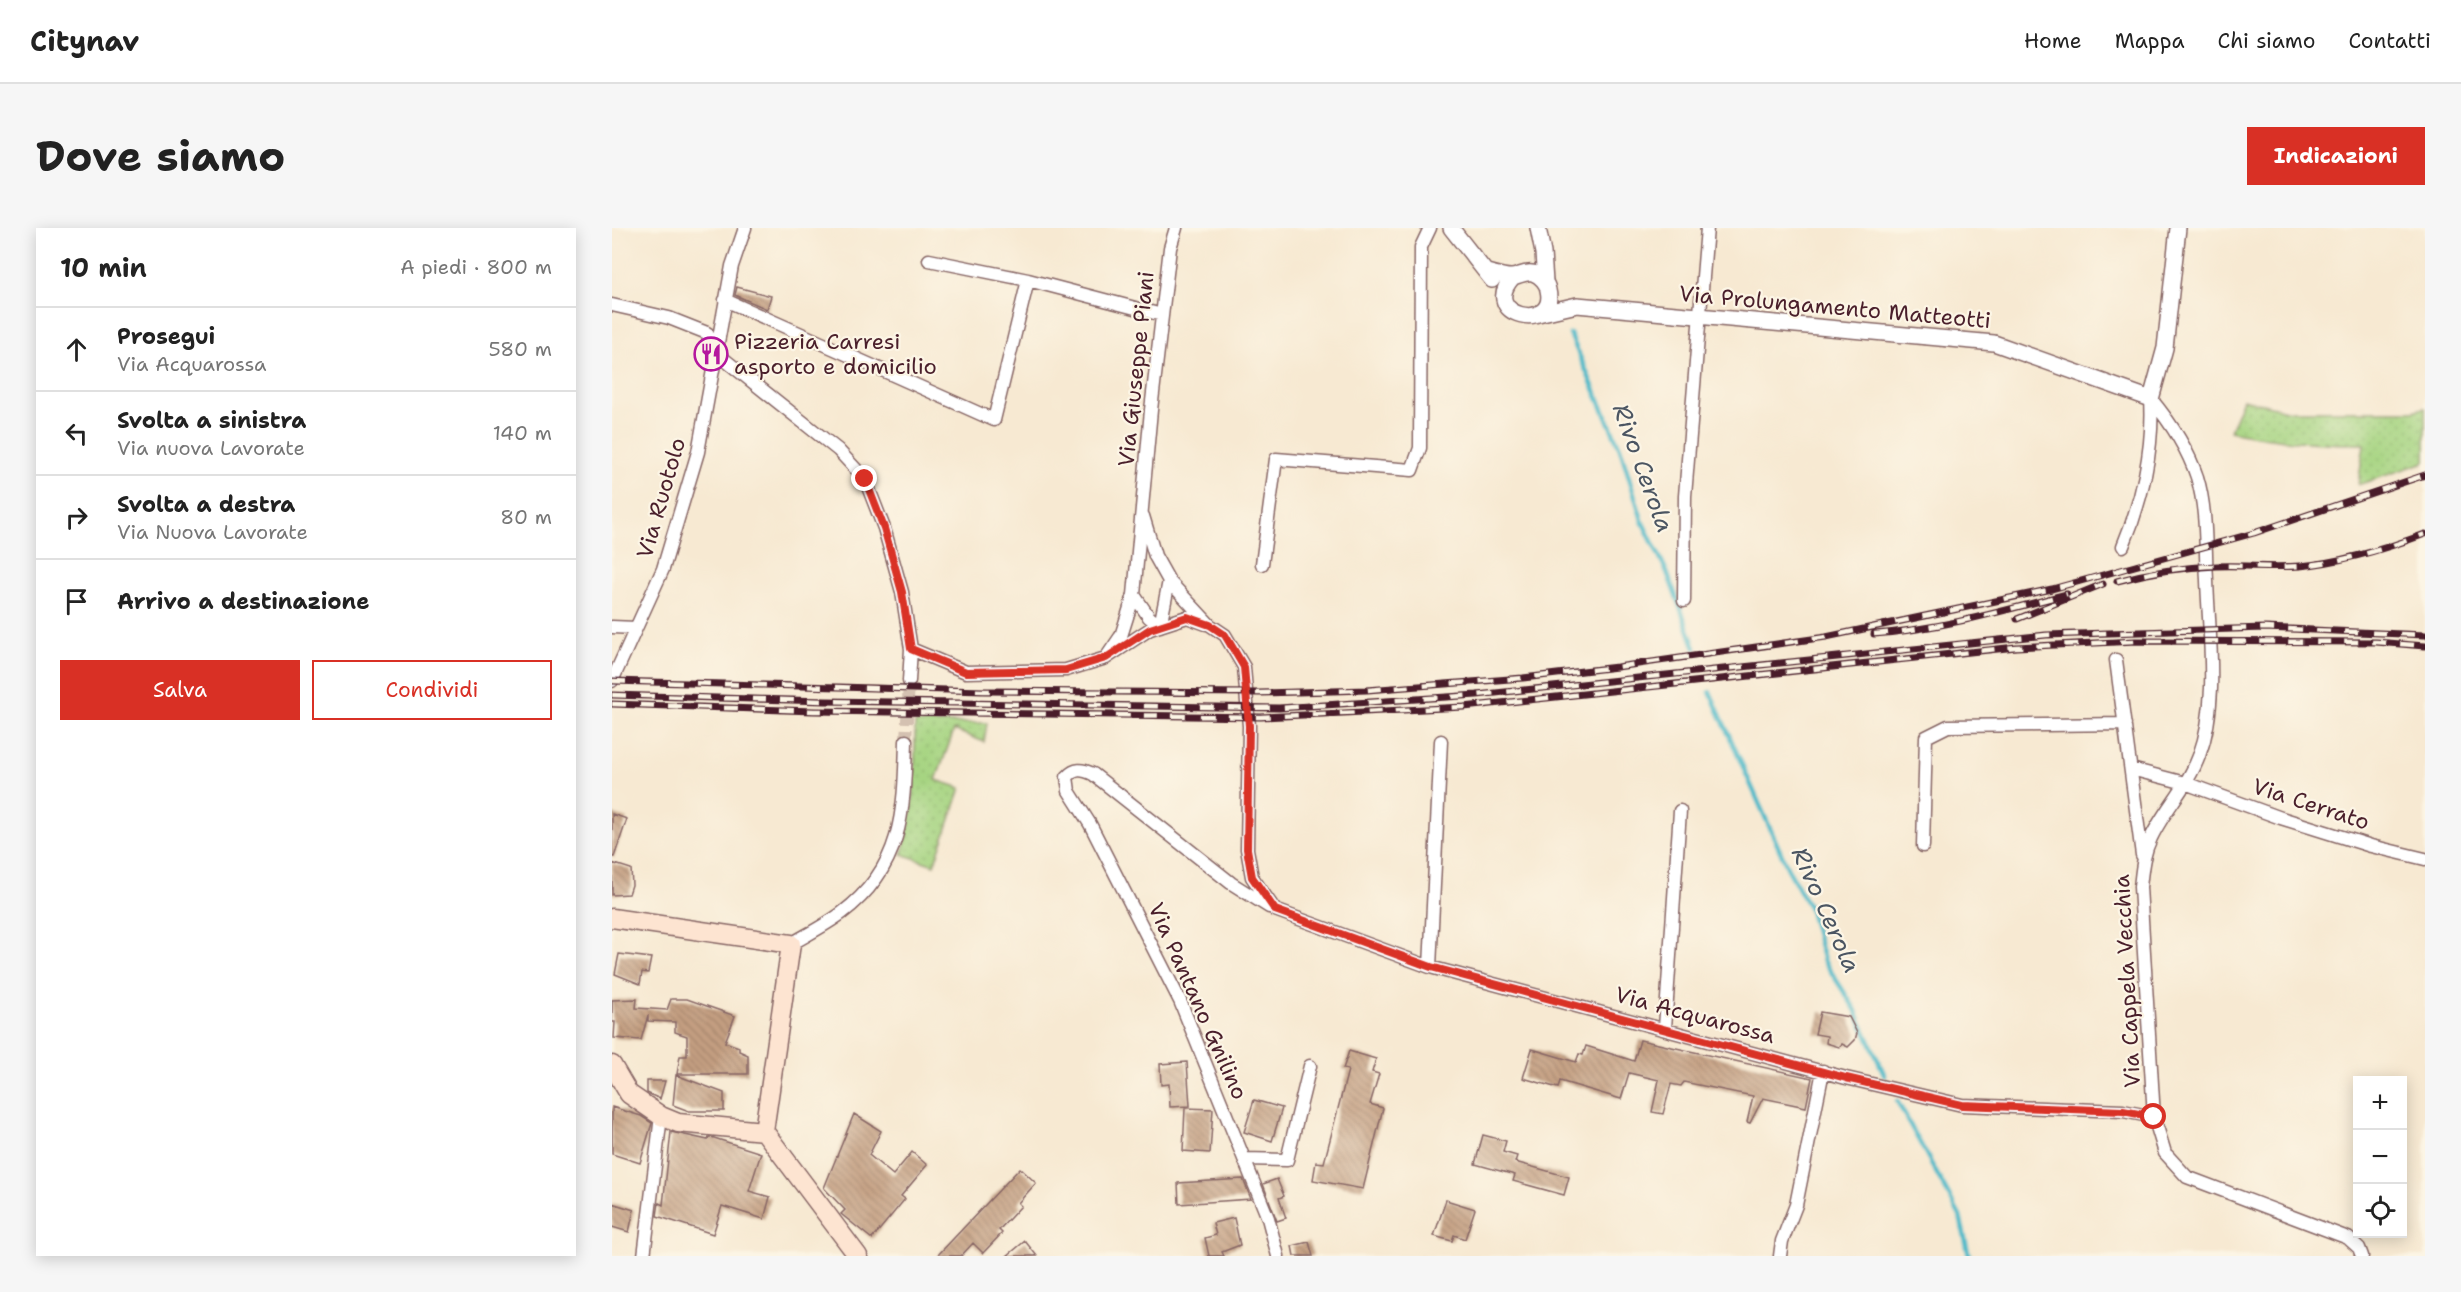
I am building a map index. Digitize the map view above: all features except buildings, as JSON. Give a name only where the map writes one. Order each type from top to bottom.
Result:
[{"type":"main road","points":[[612,918],[791,944],[764,1131],[858,1256]]},
{"type":"main road","points":[[612,1065],[629,1094],[661,1116],[678,1123],[764,1131]]},
{"type":"street","name":"Via Ruotolo","points":[[612,681],[663,569],[698,452],[732,266],[745,228]]},
{"type":"street","name":"Via Giuseppe Piani","points":[[1106,658],[1121,636],[1134,595],[1151,410],[1170,248],[1176,228]]},
{"type":"street","points":[[1262,564],[1276,459],[1412,470],[1420,448],[1421,247],[1430,228]]},
{"type":"street","name":"Via Prolungamento Matteotti","points":[[1451,228],[1488,272],[1504,297],[1506,305],[1517,315],[1531,317],[1577,305],[1994,343],[2151,399]]},
{"type":"street","points":[[1538,228],[1547,285],[1547,303],[1538,314]]},
{"type":"street","points":[[1684,601],[1685,496],[1707,228]]},
{"type":"street","points":[[2123,546],[2137,513],[2152,423],[2151,399],[2165,348],[2178,228]]},
{"type":"street","points":[[1504,297],[1508,283],[1543,253]]},
{"type":"street","points":[[929,260],[1028,280],[1162,315]]},
{"type":"street","name":"Via Prolungamento Matteotti","points":[[1488,272],[1516,276],[1533,273],[1577,305]]},
{"type":"street","points":[[725,300],[994,420],[1028,280]]},
{"type":"street","points":[[612,305],[669,318],[707,333],[715,352],[838,450],[865,479],[884,528],[902,592],[911,649],[909,681]]},
{"type":"street","name":"Via Cappela Vecchia","points":[[2151,399],[2185,446],[2197,478],[2204,510],[2210,666],[2210,716],[2202,749],[2186,783],[2150,839],[2143,860],[2140,887],[2154,1117]]},
{"type":"street","points":[[1143,516],[1155,555],[1169,580],[1210,625],[1225,635],[1244,667],[1249,726],[1247,849],[1252,877],[1275,910]]},
{"type":"street","points":[[1160,626],[1169,580]]},
{"type":"street","points":[[1134,595],[1149,617],[1160,626]]},
{"type":"street","points":[[911,649],[966,672],[1066,670],[1106,658],[1150,629],[1187,617],[1210,625]]},
{"type":"street","points":[[612,627],[636,628]]},
{"type":"street","points":[[2116,660],[2143,860]]},
{"type":"street","points":[[1923,846],[1926,737],[1948,726],[2125,724]]},
{"type":"street","points":[[791,944],[840,914],[860,898],[876,880],[888,860],[898,834],[904,801],[906,741]]},
{"type":"street","points":[[1431,967],[1442,741]]},
{"type":"street","name":"Via Cerrato","points":[[2131,769],[2186,783],[2281,818],[2371,846],[2425,859]]},
{"type":"street","name":"Via Acquarossa","points":[[1071,772],[1084,770],[1093,774],[1231,883],[1275,910],[1431,967],[1823,1071],[1962,1105],[2123,1111],[2154,1117]]},
{"type":"street","name":"Via Pantano Gnilino","points":[[1071,772],[1067,777],[1069,791],[1090,824],[1180,1001],[1268,1218],[1278,1256]]},
{"type":"street","points":[[1665,1028],[1680,812]]},
{"type":"street","points":[[1244,1159],[1287,1160],[1310,1066]]},
{"type":"street","points":[[1780,1256],[1782,1241],[1796,1205],[1823,1071]]},
{"type":"street","points":[[645,1256],[661,1116]]},
{"type":"street","points":[[2154,1117],[2165,1153],[2187,1177],[2348,1238],[2359,1248],[2362,1256]]},
{"type":"green space","points":[[2243,399],[2290,411],[2412,411],[2425,408],[2425,462],[2358,485],[2364,444],[2297,441],[2230,431]]},
{"type":"green space","points":[[915,723],[987,723],[984,742],[954,730],[936,780],[961,788],[934,865],[902,854],[912,804],[915,773]]},
{"type":"waterway","name":"Rivo Cerola","points":[[1570,334],[1620,448],[1643,523],[1667,572],[1695,648]]},
{"type":"waterway","name":"Rivo Cerola","points":[[1710,692],[1788,869],[1809,907],[1824,961],[1855,1009],[1885,1076]]},
{"type":"waterway","name":"Rivo Cerola","points":[[1897,1101],[1960,1216],[1969,1256]]},
{"type":"tunnel","points":[[906,741],[909,681]]},
{"type":"railway","points":[[612,681],[984,691],[1260,693],[1367,690],[1523,678],[1826,637],[2052,589],[2254,533],[2425,475]]},
{"type":"railway","points":[[2117,581],[2191,568],[2290,567],[2316,564],[2364,554],[2425,534]]},
{"type":"railway","points":[[2017,619],[2103,584]]},
{"type":"railway","points":[[1874,634],[1948,624],[2067,594]]},
{"type":"railway","points":[[612,695],[825,701],[1279,708],[1477,695],[2046,635],[2265,628],[2425,635]]},
{"type":"railway","points":[[612,704],[814,711],[1261,717],[1464,707],[2016,647],[2136,641],[2376,642],[2425,646]]},
{"type":"place","name":"Pizzeria Carresi asporto e domicilio","points":[[711,354]]},
{"type":"route","points":[[865,479],[884,528],[902,592],[911,649],[966,672],[1066,670],[1106,658],[1150,629],[1187,617],[1210,625],[1225,635],[1244,667],[1249,726],[1247,849],[1252,877],[1275,910],[1431,967],[1846,1078],[1962,1105],[2123,1111],[2154,1117]]}]
